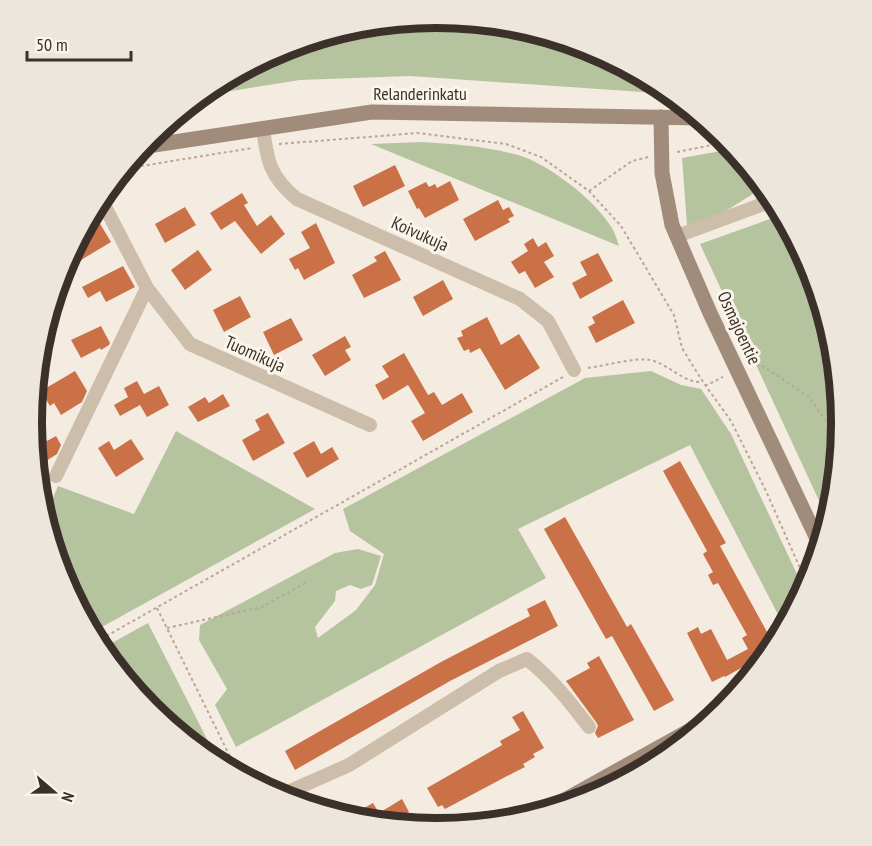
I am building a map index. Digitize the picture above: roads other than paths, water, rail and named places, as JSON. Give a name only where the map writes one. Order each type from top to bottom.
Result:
[{"type":"street","name":"Relanderinkatu","points":[[156,145],[372,112],[686,118]]},
{"type":"street","name":"Osmajoentie","points":[[661,117],[662,173],[672,225],[815,534]]},
{"type":"street","name":"Koivukuja","points":[[262,128],[273,173],[282,186],[297,199],[520,299],[548,321],[574,370]]},
{"type":"street","points":[[677,236],[764,204]]},
{"type":"street","name":"Tuomikuja","points":[[106,208],[147,288],[190,344],[370,425]]},
{"type":"street","points":[[56,476],[147,288]]},
{"type":"street","points":[[292,790],[349,765],[499,671],[527,659],[564,694],[589,727]]}]
